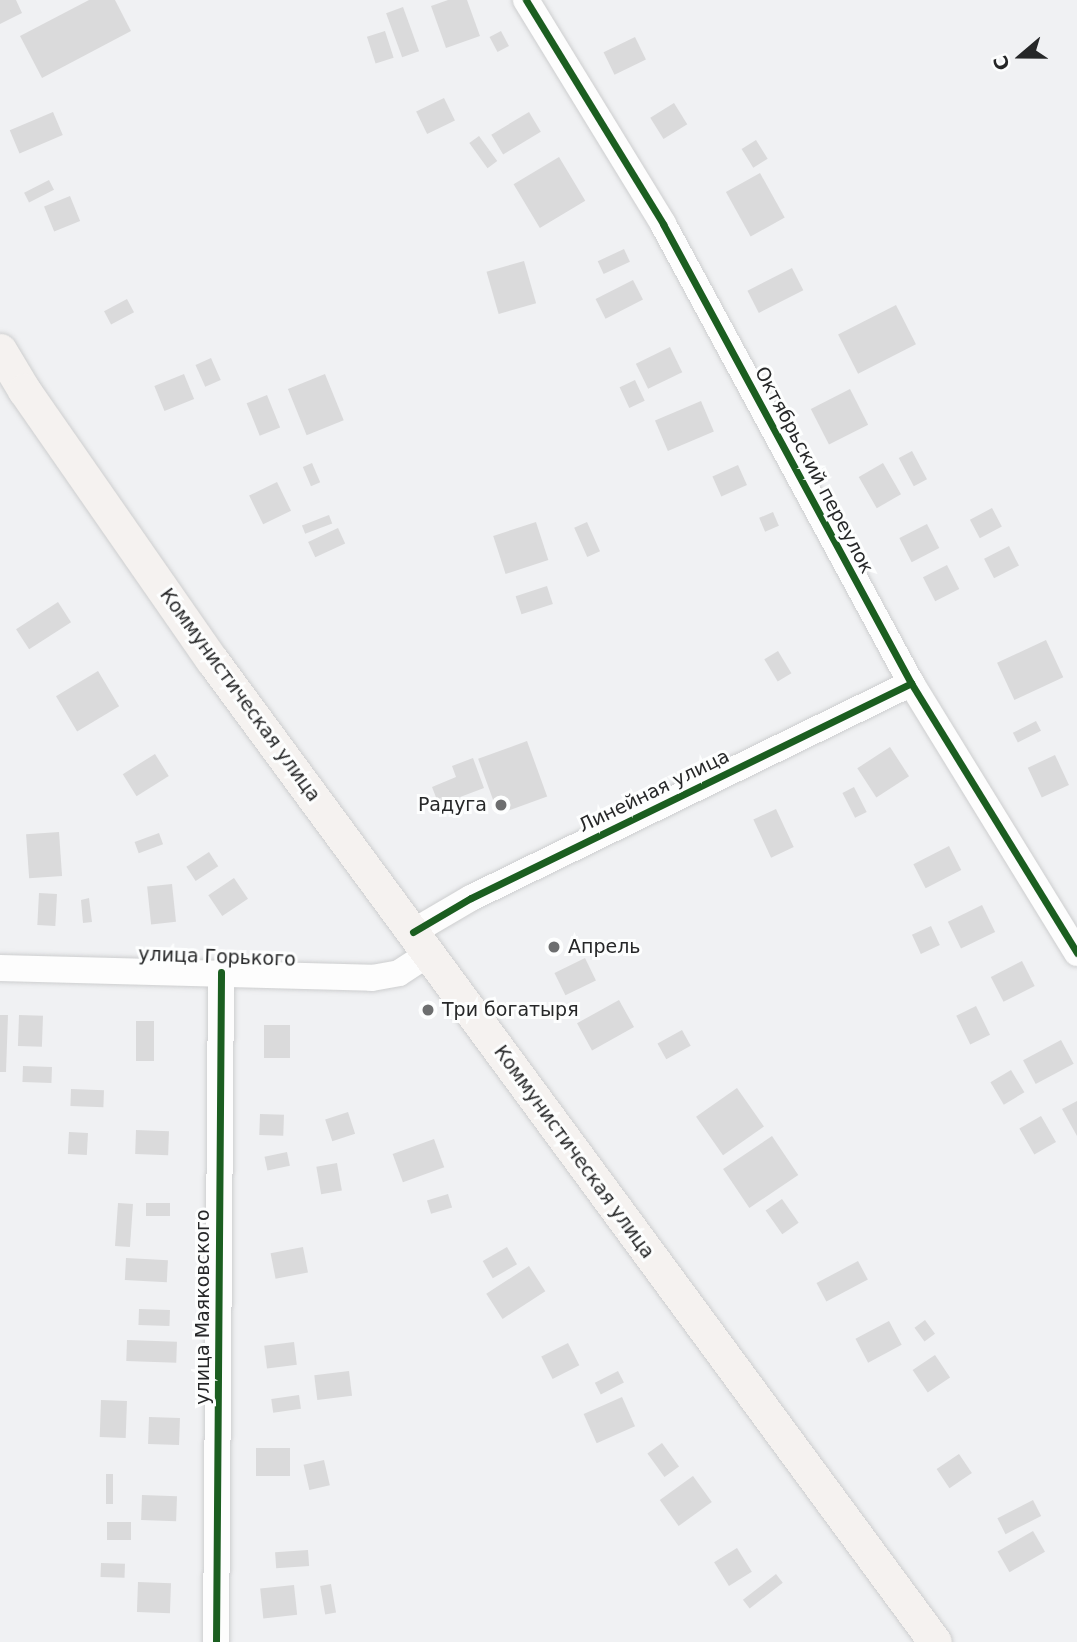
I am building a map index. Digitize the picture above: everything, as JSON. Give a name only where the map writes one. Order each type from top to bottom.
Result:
[{"type":"main road","name":"Коммунистическая улица","points":[[0,350],[24,390],[212,660],[935,1642]]},
{"type":"street","name":"Октябрьский переулок","points":[[526,0],[663,224],[911,683],[1077,953]]},
{"type":"street","name":"Линейная улица","points":[[420,943],[471,898],[911,683]]},
{"type":"street","name":"улица Горького","points":[[0,968],[372,978],[399,973],[420,943]]},
{"type":"street","name":"улица Маяковского","points":[[216,1642],[221,972]]},
{"type":"building","points":[[0,0],[16,0],[22,13],[0,24]]},
{"type":"building","points":[[89,0],[115,0],[131,31],[42,78],[20,36]]},
{"type":"building","points":[[448,0],[467,0],[480,36],[446,48],[431,6]]},
{"type":"building","points":[[403,7],[419,51],[402,57],[386,13]]},
{"type":"building","points":[[385,31],[394,58],[376,64],[367,37]]},
{"type":"building","points":[[501,31],[509,46],[498,52],[490,37]]},
{"type":"building","points":[[635,37],[646,59],[615,75],[604,52]]},
{"type":"building","points":[[444,98],[455,120],[427,134],[416,112]]},
{"type":"building","points":[[674,103],[687,124],[664,139],[650,118]]},
{"type":"building","points":[[53,112],[63,135],[20,153],[10,130]]},
{"type":"building","points":[[529,112],[541,132],[503,154],[491,135]]},
{"type":"building","points":[[479,136],[497,161],[488,168],[469,143]]},
{"type":"building","points":[[756,140],[768,159],[753,168],[742,149]]},
{"type":"building","points":[[559,157],[585,201],[540,228],[514,184]]},
{"type":"building","points":[[760,173],[785,218],[751,237],[726,192]]},
{"type":"building","points":[[49,180],[54,190],[29,203],[24,193]]},
{"type":"building","points":[[70,196],[80,221],[54,232],[44,206]]},
{"type":"building","points":[[624,249],[630,262],[604,274],[598,261]]},
{"type":"building","points":[[524,261],[536,303],[499,314],[487,272]]},
{"type":"building","points":[[792,268],[803,290],[759,313],[747,291]]},
{"type":"building","points":[[633,280],[643,300],[606,319],[596,299]]},
{"type":"building","points":[[127,299],[134,312],[111,324],[104,311]]},
{"type":"building","points":[[896,305],[916,344],[858,374],[838,335]]},
{"type":"building","points":[[670,347],[682,372],[648,389],[636,364]]},
{"type":"building","points":[[211,358],[221,380],[205,387],[195,365]]},
{"type":"building","points":[[184,374],[194,399],[164,411],[154,386]]},
{"type":"building","points":[[325,374],[344,420],[307,435],[288,389]]},
{"type":"building","points":[[635,380],[645,401],[629,408],[620,387]]},
{"type":"building","points":[[850,389],[868,425],[829,445],[811,409]]},
{"type":"building","points":[[267,395],[280,427],[260,436],[247,403]]},
{"type":"building","points":[[701,401],[714,431],[668,451],[655,421]]},
{"type":"building","points":[[912,451],[927,479],[914,486],[899,458]]},
{"type":"building","points":[[312,463],[320,482],[311,486],[303,467]]},
{"type":"building","points":[[883,463],[901,494],[877,508],[859,477]]},
{"type":"building","points":[[738,465],[747,485],[721,496],[712,476]]},
{"type":"building","points":[[277,482],[291,511],[263,524],[249,496]]},
{"type":"building","points":[[992,508],[1002,527],[980,538],[970,520]]},
{"type":"building","points":[[773,512],[779,526],[765,532],[759,518]]},
{"type":"building","points":[[329,515],[332,523],[305,534],[302,525]]},
{"type":"building","points":[[536,522],[548,560],[506,574],[493,536]]},
{"type":"building","points":[[587,522],[600,551],[587,557],[574,528]]},
{"type":"building","points":[[927,524],[939,548],[912,562],[899,538]]},
{"type":"building","points":[[338,528],[345,543],[315,557],[308,542]]},
{"type":"building","points":[[1009,546],[1019,566],[994,578],[984,559]]},
{"type":"building","points":[[947,565],[959,589],[935,601],[923,577]]},
{"type":"building","points":[[547,586],[553,604],[521,614],[516,596]]},
{"type":"building","points":[[58,602],[71,622],[29,649],[16,629]]},
{"type":"building","points":[[1046,640],[1063,677],[1014,700],[997,663]]},
{"type":"building","points":[[778,651],[791,673],[778,682],[764,659]]},
{"type":"building","points":[[98,671],[119,706],[77,731],[56,696]]},
{"type":"building","points":[[1036,721],[1041,731],[1018,743],[1013,733]]},
{"type":"building","points":[[527,741],[547,796],[498,814],[478,759]]},
{"type":"building","points":[[890,747],[909,776],[876,798],[857,768]]},
{"type":"building","points":[[155,754],[169,776],[137,796],[123,774]]},
{"type":"building","points":[[1055,755],[1069,785],[1042,798],[1028,768]]},
{"type":"building","points":[[473,758],[484,788],[439,805],[432,787],[456,777],[452,766]]},
{"type":"building","points":[[854,787],[867,812],[855,818],[842,793]]},
{"type":"building","points":[[776,809],[794,847],[771,858],[753,820]]},
{"type":"building","points":[[59,832],[62,876],[29,878],[26,834]]},
{"type":"building","points":[[159,833],[163,844],[139,853],[135,842]]},
{"type":"building","points":[[949,846],[961,870],[926,888],[913,864]]},
{"type":"building","points":[[209,852],[218,866],[196,881],[186,867]]},
{"type":"building","points":[[234,878],[248,899],[222,916],[208,895]]},
{"type":"building","points":[[172,884],[176,922],[151,924],[147,887]]},
{"type":"building","points":[[39,893],[57,894],[55,926],[37,925]]},
{"type":"building","points":[[89,898],[92,922],[83,923],[81,900]]},
{"type":"building","points":[[982,905],[995,932],[961,949],[948,922]]},
{"type":"building","points":[[931,926],[940,945],[921,954],[912,935]]},
{"type":"building","points":[[585,958],[596,980],[565,995],[554,973]]},
{"type":"building","points":[[1022,961],[1035,986],[1004,1002],[991,977]]},
{"type":"building","points":[[619,1000],[634,1027],[592,1050],[577,1023]]},
{"type":"building","points":[[976,1006],[990,1035],[970,1044],[956,1016]]},
{"type":"building","points":[[0,1015],[8,1015],[6,1072],[0,1072]]},
{"type":"building","points":[[19,1015],[43,1016],[42,1047],[18,1046]]},
{"type":"building","points":[[136,1021],[154,1021],[154,1061],[136,1061]]},
{"type":"building","points":[[264,1025],[290,1025],[290,1058],[264,1058]]},
{"type":"building","points":[[682,1030],[691,1046],[666,1059],[658,1044]]},
{"type":"building","points":[[1061,1040],[1074,1064],[1036,1084],[1023,1060]]},
{"type":"building","points":[[23,1066],[52,1067],[51,1083],[22,1082]]},
{"type":"building","points":[[1011,1070],[1024,1092],[1004,1105],[990,1082]]},
{"type":"building","points":[[737,1088],[764,1127],[723,1155],[696,1117]]},
{"type":"building","points":[[71,1089],[104,1090],[103,1107],[70,1106]]},
{"type":"building","points":[[1077,1101],[1077,1136],[1062,1109]]},
{"type":"building","points":[[348,1112],[355,1134],[332,1141],[325,1119]]},
{"type":"building","points":[[260,1114],[284,1115],[283,1136],[259,1135]]},
{"type":"building","points":[[1041,1116],[1056,1142],[1034,1154],[1019,1128]]},
{"type":"building","points":[[136,1130],[169,1131],[168,1155],[135,1154]]},
{"type":"building","points":[[69,1132],[88,1133],[87,1155],[68,1154]]},
{"type":"building","points":[[772,1136],[798,1175],[749,1208],[723,1169]]},
{"type":"building","points":[[434,1139],[444,1167],[403,1182],[393,1154]]},
{"type":"building","points":[[287,1152],[290,1166],[267,1170],[265,1157]]},
{"type":"building","points":[[337,1163],[342,1191],[321,1194],[316,1167]]},
{"type":"building","points":[[448,1194],[452,1207],[431,1214],[427,1200]]},
{"type":"building","points":[[782,1199],[799,1223],[782,1234],[766,1210]]},
{"type":"building","points":[[118,1203],[133,1204],[130,1247],[115,1246]]},
{"type":"building","points":[[146,1203],[170,1203],[170,1216],[146,1216]]},
{"type":"building","points":[[303,1247],[308,1273],[276,1279],[271,1253]]},
{"type":"building","points":[[507,1247],[517,1264],[493,1278],[483,1261]]},
{"type":"building","points":[[126,1258],[168,1260],[167,1282],[125,1280]]},
{"type":"building","points":[[858,1261],[868,1280],[826,1302],[817,1283]]},
{"type":"building","points":[[529,1266],[545,1291],[503,1319],[486,1294]]},
{"type":"building","points":[[139,1309],[170,1310],[169,1326],[138,1325]]},
{"type":"building","points":[[925,1320],[935,1334],[924,1341],[914,1328]]},
{"type":"building","points":[[889,1321],[902,1345],[868,1363],[855,1339]]},
{"type":"building","points":[[127,1340],[177,1342],[176,1363],[126,1361]]},
{"type":"building","points":[[294,1342],[297,1365],[267,1368],[264,1346]]},
{"type":"building","points":[[568,1343],[579,1365],[553,1379],[541,1357]]},
{"type":"building","points":[[935,1355],[950,1377],[928,1392],[913,1370]]},
{"type":"building","points":[[349,1371],[352,1396],[317,1400],[314,1375]]},
{"type":"building","points":[[618,1371],[624,1383],[601,1394],[595,1383]]},
{"type":"building","points":[[299,1395],[301,1409],[273,1413],[271,1399]]},
{"type":"building","points":[[622,1397],[635,1426],[597,1443],[584,1414]]},
{"type":"building","points":[[101,1400],[127,1401],[126,1438],[100,1437]]},
{"type":"building","points":[[149,1417],[180,1418],[179,1445],[148,1444]]},
{"type":"building","points":[[662,1443],[679,1466],[664,1477],[647,1454]]},
{"type":"building","points":[[256,1448],[290,1448],[290,1476],[256,1476]]},
{"type":"building","points":[[959,1454],[972,1473],[949,1488],[937,1469]]},
{"type":"building","points":[[324,1460],[330,1485],[309,1490],[304,1465]]},
{"type":"building","points":[[106,1474],[113,1474],[113,1504],[106,1504]]},
{"type":"building","points":[[693,1476],[712,1502],[679,1526],[660,1500]]},
{"type":"building","points":[[142,1495],[177,1496],[176,1521],[141,1520]]},
{"type":"building","points":[[1033,1500],[1041,1516],[1006,1534],[997,1518]]},
{"type":"building","points":[[107,1522],[131,1522],[131,1540],[107,1540]]},
{"type":"building","points":[[1033,1531],[1045,1552],[1009,1572],[997,1552]]},
{"type":"building","points":[[737,1548],[752,1572],[729,1586],[714,1562]]},
{"type":"building","points":[[308,1550],[309,1566],[276,1568],[275,1552]]},
{"type":"building","points":[[101,1563],[125,1564],[124,1578],[101,1577]]},
{"type":"building","points":[[776,1574],[783,1583],[750,1609],[743,1600]]},
{"type":"building","points":[[138,1582],[171,1583],[170,1613],[137,1612]]},
{"type":"building","points":[[331,1584],[336,1613],[325,1614],[320,1586]]},
{"type":"building","points":[[294,1585],[297,1615],[263,1618],[260,1589]]},
{"type":"cycle path","points":[[526,0],[663,224],[911,683],[1077,953]]},
{"type":"cycle path","points":[[413,932],[471,898],[911,683]]},
{"type":"cycle path","points":[[216,1642],[221,972]]},
{"type":"place","name":"Радуга","points":[[501,805]]},
{"type":"place","name":"Апрель","points":[[554,947]]},
{"type":"place","name":"Три богатыря","points":[[428,1010]]}]
